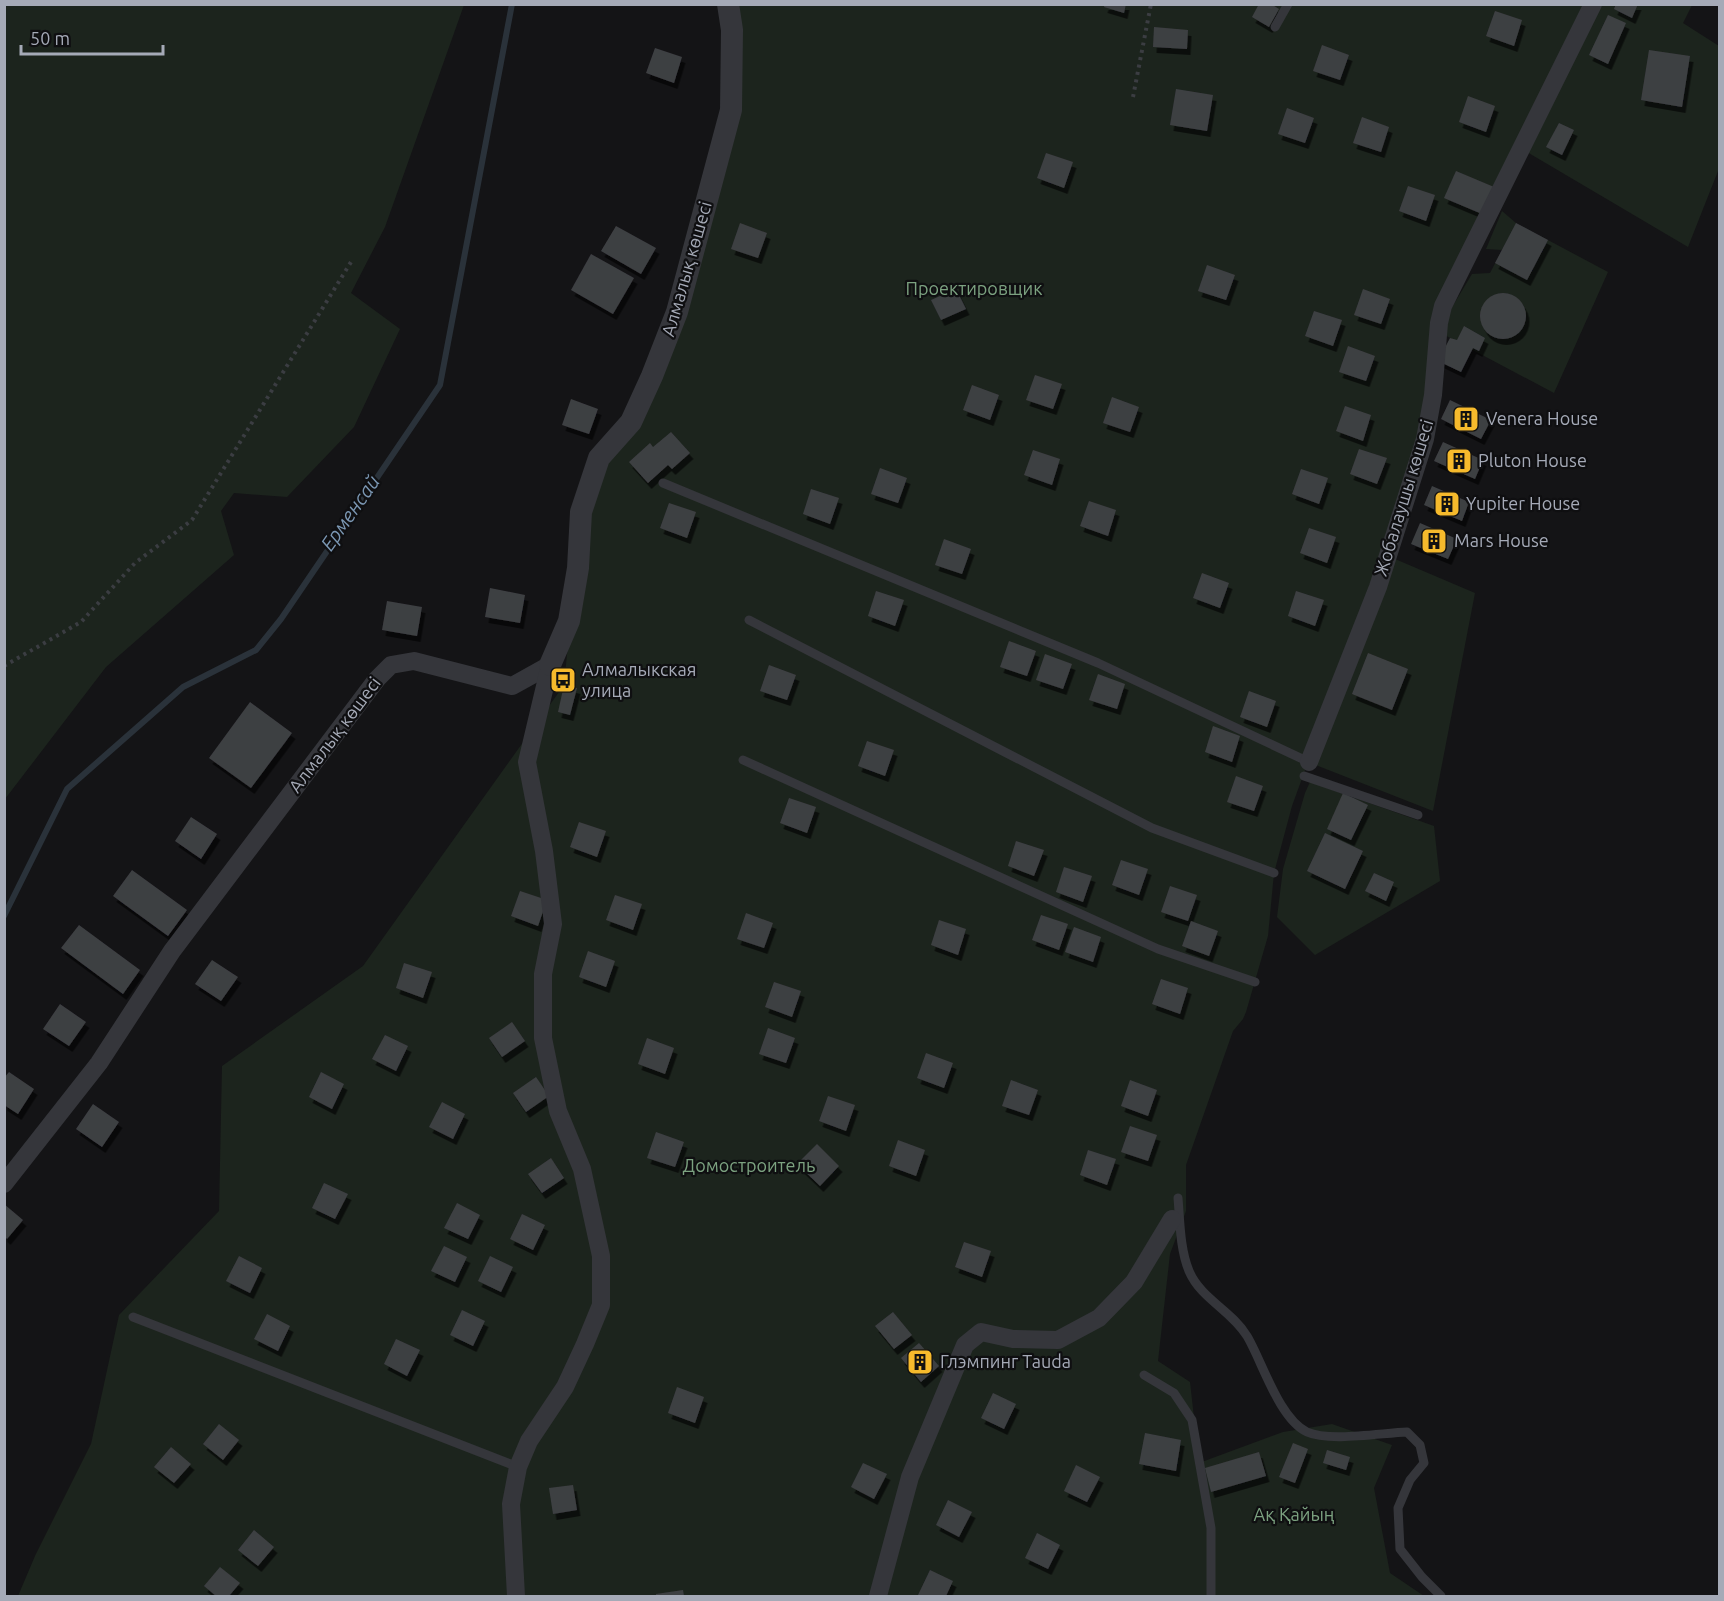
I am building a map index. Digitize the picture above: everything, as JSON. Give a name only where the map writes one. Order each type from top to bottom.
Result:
[{"type":"street","name":"Алмалық көшесі","points":[[4,1184],[99,1063],[172,951],[377,679],[391,665],[414,661],[512,686],[550,665],[569,621],[578,568],[581,512],[599,458],[630,422],[652,376],[677,312],[731,110],[732,30],[728,4]]},
{"type":"street","name":"Жобалаушы көшесі","points":[[1306,769],[1378,587],[1425,439],[1433,395],[1439,323],[1443,306],[1593,4]]},
{"type":"street","points":[[516,1596],[512,1504],[518,1467],[529,1441],[565,1387],[601,1305],[601,1256],[582,1169],[558,1111],[543,1038],[543,974],[553,924],[544,851],[527,762],[550,665]]},
{"type":"street","points":[[878,1596],[910,1477],[965,1345],[981,1332],[1013,1339],[1059,1340],[1099,1318],[1134,1282],[1172,1219]]},
{"type":"lane","points":[[1275,27],[1288,4]]},
{"type":"lane","points":[[663,483],[1098,663],[1306,769],[1418,815]]},
{"type":"lane","points":[[750,620],[1152,828],[1274,873]]},
{"type":"lane","points":[[743,760],[1158,949],[1255,982]]},
{"type":"lane","points":[[1178,1198],[1184,1253],[1189,1271],[1204,1294],[1242,1328],[1287,1414],[1306,1432],[1326,1436],[1407,1432],[1420,1445],[1424,1463],[1410,1480],[1398,1508],[1400,1550],[1441,1596]]},
{"type":"lane","points":[[133,1317],[518,1467]]},
{"type":"lane","points":[[1144,1375],[1174,1393],[1192,1420],[1211,1528],[1211,1596]]},
{"type":"path","points":[[1133,98],[1151,4]]},
{"type":"path","points":[[4,666],[81,622],[135,563],[192,520],[351,262]]},
{"type":"green space","points":[[4,5],[464,5],[385,227],[351,293],[400,329],[354,427],[287,497],[234,493],[221,511],[234,555],[106,667],[5,799]]},
{"type":"green space","name":"Домостроитель","points":[[728,5],[1692,5],[1683,23],[1719,46],[1720,166],[1688,247],[1522,149],[1439,329],[1472,274],[1490,273],[1502,250],[1486,249],[1502,211],[1516,223],[1608,272],[1554,393],[1439,332],[1433,395],[1388,556],[1475,593],[1433,811],[1308,762],[1292,806],[1274,873],[1268,936],[1246,1012],[1233,1031],[1186,1165],[1186,1211],[1170,1254],[1158,1361],[1190,1382],[1199,1463],[1283,1432],[1332,1424],[1392,1445],[1374,1488],[1390,1573],[1424,1596],[18,1596],[35,1556],[91,1444],[119,1315],[219,1211],[222,1066],[363,966],[564,685],[581,512],[631,422],[731,110]]},
{"type":"green space","points":[[1310,782],[1434,826],[1440,881],[1315,955],[1277,917],[1283,869]]},
{"type":"building","points":[[1105,4],[1126,4],[1124,13],[1104,7]]},
{"type":"building","points":[[1259,4],[1271,4],[1279,9],[1269,27],[1252,17]]},
{"type":"building","points":[[1616,4],[1638,4],[1632,18],[1614,9]]},
{"type":"building","points":[[1495,11],[1522,20],[1514,46],[1486,36]]},
{"type":"building","points":[[1608,15],[1626,23],[1608,64],[1589,55]]},
{"type":"building","points":[[1154,27],[1188,30],[1187,49],[1153,47]]},
{"type":"building","points":[[1322,45],[1349,55],[1340,80],[1313,71]]},
{"type":"building","points":[[655,48],[682,57],[674,83],[646,73]]},
{"type":"building","points":[[1649,50],[1690,56],[1682,107],[1641,100]]},
{"type":"building","points":[[1176,89],[1213,95],[1207,131],[1170,125]]},
{"type":"building","points":[[1468,96],[1495,106],[1486,132],[1459,122]]},
{"type":"building","points":[[1287,108],[1314,118],[1305,143],[1278,134]]},
{"type":"building","points":[[1362,117],[1389,127],[1381,152],[1353,143]]},
{"type":"building","points":[[1559,123],[1574,130],[1562,155],[1546,147]]},
{"type":"building","points":[[1046,153],[1073,162],[1064,188],[1037,178]]},
{"type":"building","points":[[1456,171],[1494,187],[1482,214],[1444,198]]},
{"type":"building","points":[[1408,186],[1435,195],[1426,221],[1399,211]]},
{"type":"building","points":[[740,223],[767,233],[758,258],[731,249]]},
{"type":"building","points":[[1516,223],[1548,240],[1527,280],[1495,263]]},
{"type":"building","points":[[616,226],[656,248],[641,274],[601,251]]},
{"type":"building","points":[[591,254],[634,278],[613,314],[571,290]]},
{"type":"building","points":[[1207,265],[1235,275],[1226,300],[1198,291]]},
{"type":"building","points":[[956,289],[966,309],[941,320],[931,300]]},
{"type":"building","points":[[1363,289],[1390,299],[1381,324],[1354,315]]},
{"type":"building","points":[[1503,293],[1519,300],[1526,316],[1519,332],[1503,339],[1487,332],[1480,316],[1487,300]]},
{"type":"building","points":[[1314,311],[1342,320],[1333,346],[1305,336]]},
{"type":"building","points":[[1464,326],[1485,338],[1479,351],[1473,348],[1461,372],[1438,361],[1450,338],[1457,340]]},
{"type":"building","points":[[1348,346],[1375,356],[1366,381],[1339,372]]},
{"type":"building","points":[[1035,375],[1062,384],[1053,409],[1026,400]]},
{"type":"building","points":[[972,385],[999,395],[990,420],[963,410]]},
{"type":"building","points":[[1112,397],[1139,407],[1130,432],[1103,423]]},
{"type":"building","points":[[571,399],[598,409],[589,434],[562,425]]},
{"type":"building","name":"Venera House","points":[[1450,400],[1491,420],[1481,439],[1441,419]]},
{"type":"building","points":[[1345,406],[1371,415],[1363,441],[1336,431]]},
{"type":"building","points":[[671,432],[690,453],[672,469],[668,465],[648,483],[629,462],[650,443],[653,447]]},
{"type":"building","name":"Pluton House","points":[[1443,442],[1483,460],[1475,479],[1434,461]]},
{"type":"building","points":[[1359,449],[1387,458],[1377,484],[1350,474]]},
{"type":"building","points":[[1033,450],[1060,459],[1052,485],[1024,475]]},
{"type":"building","points":[[880,468],[907,478],[898,503],[871,494]]},
{"type":"building","points":[[1301,469],[1328,478],[1319,504],[1292,494]]},
{"type":"building","name":"Yupiter House","points":[[1432,486],[1469,502],[1462,521],[1424,505]]},
{"type":"building","points":[[811,489],[839,498],[830,524],[803,514]]},
{"type":"building","points":[[1089,501],[1116,510],[1108,536],[1080,526]]},
{"type":"building","points":[[669,503],[696,512],[687,538],[660,528]]},
{"type":"building","name":"Mars House","points":[[1420,523],[1457,539],[1448,559],[1411,544]]},
{"type":"building","points":[[1309,528],[1336,537],[1327,563],[1300,553]]},
{"type":"building","points":[[944,539],[971,549],[962,574],[935,565]]},
{"type":"building","points":[[1202,573],[1229,583],[1220,608],[1193,598]]},
{"type":"building","points":[[490,588],[525,595],[520,623],[485,617]]},
{"type":"building","points":[[876,591],[904,600],[895,626],[868,616]]},
{"type":"building","points":[[1296,591],[1324,600],[1315,626],[1288,616]]},
{"type":"building","points":[[387,601],[422,607],[417,636],[382,630]]},
{"type":"building","points":[[1009,641],[1036,651],[1027,676],[1000,667]]},
{"type":"building","points":[[1368,653],[1408,669],[1392,710],[1352,694]]},
{"type":"building","points":[[1045,654],[1072,664],[1063,689],[1036,680]]},
{"type":"building","points":[[769,665],[796,675],[787,700],[760,691]]},
{"type":"building","points":[[1098,674],[1125,684],[1117,709],[1089,700]]},
{"type":"building","points":[[564,685],[577,688],[570,715],[558,712]]},
{"type":"building","points":[[1249,691],[1276,701],[1267,727],[1240,717]]},
{"type":"building","points":[[250,702],[292,733],[251,788],[209,758]]},
{"type":"building","points":[[1213,726],[1240,736],[1232,762],[1205,752]]},
{"type":"building","points":[[867,741],[894,750],[885,776],[858,766]]},
{"type":"building","points":[[1236,776],[1263,786],[1254,811],[1227,802]]},
{"type":"building","points":[[1343,793],[1368,805],[1351,840],[1327,829]]},
{"type":"building","points":[[789,798],[816,807],[807,833],[780,823]]},
{"type":"building","points":[[191,817],[217,834],[201,859],[175,841]]},
{"type":"building","points":[[579,822],[606,831],[597,857],[570,847]]},
{"type":"building","points":[[1325,833],[1363,851],[1345,889],[1307,871]]},
{"type":"building","points":[[1016,841],[1044,850],[1034,876],[1008,866]]},
{"type":"building","points":[[1121,860],[1148,869],[1139,895],[1112,885]]},
{"type":"building","points":[[1064,867],[1092,876],[1083,902],[1056,892]]},
{"type":"building","points":[[132,870],[187,910],[168,936],[113,896]]},
{"type":"building","points":[[1374,873],[1394,882],[1386,901],[1365,891]]},
{"type":"building","points":[[1170,886],[1197,895],[1188,921],[1161,912]]},
{"type":"building","points":[[520,891],[547,900],[538,926],[511,916]]},
{"type":"building","points":[[615,895],[642,904],[633,930],[606,920]]},
{"type":"building","points":[[746,913],[773,923],[764,948],[737,939]]},
{"type":"building","points":[[1041,915],[1068,924],[1059,950],[1032,940]]},
{"type":"building","points":[[939,920],[966,929],[958,955],[931,945]]},
{"type":"building","points":[[1191,921],[1218,931],[1209,956],[1182,946]]},
{"type":"building","points":[[79,925],[140,970],[123,994],[61,948]]},
{"type":"building","points":[[1074,927],[1101,937],[1093,962],[1065,952]]},
{"type":"building","points":[[588,951],[615,961],[606,987],[579,977]]},
{"type":"building","points":[[212,960],[238,977],[221,1001],[195,984]]},
{"type":"building","points":[[404,963],[432,972],[423,998],[396,988]]},
{"type":"building","points":[[1161,979],[1188,988],[1180,1014],[1152,1004]]},
{"type":"building","points":[[774,982],[801,991],[792,1017],[765,1007]]},
{"type":"building","points":[[60,1004],[86,1022],[69,1046],[43,1029]]},
{"type":"building","points":[[512,1022],[525,1041],[502,1057],[489,1038]]},
{"type":"building","points":[[768,1028],[795,1038],[786,1063],[759,1054]]},
{"type":"building","points":[[385,1035],[408,1046],[396,1071],[372,1059]]},
{"type":"building","points":[[647,1038],[674,1048],[665,1074],[638,1064]]},
{"type":"building","points":[[926,1053],[953,1063],[944,1088],[917,1078]]},
{"type":"building","points":[[9,1072],[34,1089],[18,1114],[4,1105],[4,1078]]},
{"type":"building","points":[[321,1072],[344,1084],[332,1109],[309,1097]]},
{"type":"building","points":[[536,1077],[549,1096],[526,1112],[513,1093]]},
{"type":"building","points":[[1011,1080],[1038,1090],[1029,1115],[1002,1106]]},
{"type":"building","points":[[1130,1080],[1157,1090],[1148,1116],[1121,1106]]},
{"type":"building","points":[[828,1096],[855,1105],[846,1131],[819,1121]]},
{"type":"building","points":[[442,1102],[465,1114],[453,1139],[429,1127]]},
{"type":"building","points":[[93,1104],[119,1122],[102,1147],[76,1129]]},
{"type":"building","points":[[1130,1126],[1157,1135],[1148,1161],[1121,1152]]},
{"type":"building","points":[[656,1132],[684,1142],[675,1167],[647,1158]]},
{"type":"building","points":[[898,1140],[925,1150],[916,1176],[889,1166]]},
{"type":"building","points":[[817,1144],[839,1166],[820,1186],[797,1164]]},
{"type":"building","points":[[1088,1150],[1116,1159],[1107,1185],[1080,1175]]},
{"type":"building","points":[[551,1158],[564,1178],[542,1193],[528,1174]]},
{"type":"building","points":[[324,1183],[348,1194],[335,1219],[312,1208]]},
{"type":"building","points":[[457,1203],[480,1215],[468,1239],[444,1228]]},
{"type":"building","points":[[4,1204],[23,1220],[7,1239],[4,1236]]},
{"type":"building","points":[[522,1214],[545,1225],[533,1250],[510,1239]]},
{"type":"building","points":[[964,1242],[991,1251],[982,1277],[955,1267]]},
{"type":"building","points":[[444,1246],[467,1257],[455,1282],[431,1271]]},
{"type":"building","points":[[239,1256],[262,1268],[250,1293],[226,1281]]},
{"type":"building","points":[[490,1256],[513,1267],[501,1292],[478,1281]]},
{"type":"building","points":[[462,1310],[485,1321],[473,1346],[450,1335]]},
{"type":"building","points":[[893,1312],[912,1335],[894,1349],[875,1326]]},
{"type":"building","points":[[267,1314],[290,1326],[278,1351],[254,1339]]},
{"type":"building","points":[[396,1339],[420,1350],[407,1376],[384,1364]]},
{"type":"building","name":"Глэмпинг Tauda","points":[[919,1343],[939,1366],[921,1382],[901,1358]]},
{"type":"building","points":[[677,1387],[704,1397],[695,1423],[668,1413]]},
{"type":"building","points":[[993,1393],[1016,1404],[1004,1429],[981,1418]]},
{"type":"building","points":[[219,1424],[239,1440],[223,1460],[203,1444]]},
{"type":"building","points":[[1145,1433],[1181,1440],[1176,1471],[1139,1464]]},
{"type":"building","points":[[1293,1443],[1308,1449],[1295,1483],[1279,1477]]},
{"type":"building","points":[[171,1447],[191,1464],[174,1483],[154,1467]]},
{"type":"building","points":[[1327,1450],[1350,1457],[1346,1470],[1323,1463]]},
{"type":"building","points":[[1259,1452],[1266,1476],[1211,1492],[1205,1468]]},
{"type":"building","points":[[863,1463],[887,1474],[874,1499],[851,1487]]},
{"type":"building","points":[[1076,1465],[1100,1477],[1087,1502],[1064,1491]]},
{"type":"building","points":[[573,1485],[577,1510],[553,1514],[549,1488]]},
{"type":"building","points":[[948,1500],[972,1512],[959,1537],[936,1525]]},
{"type":"building","points":[[254,1530],[274,1547],[258,1566],[238,1550]]},
{"type":"building","points":[[1037,1533],[1060,1545],[1048,1569],[1025,1558]]},
{"type":"building","points":[[220,1567],[240,1583],[229,1596],[216,1596],[204,1586]]},
{"type":"building","points":[[930,1570],[953,1581],[946,1596],[918,1595]]},
{"type":"building","points":[[683,1590],[684,1596],[656,1596],[656,1594]]},
{"type":"waterway","name":"Ерменсай","points":[[4,916],[67,789],[183,687],[256,650],[281,619],[440,385],[512,4]]},
{"type":"place","name":"Venera House","points":[[1466,419]]},
{"type":"place","name":"Pluton House","points":[[1459,461]]},
{"type":"place","name":"Yupiter House","points":[[1447,504]]},
{"type":"place","name":"Mars House","points":[[1434,541]]},
{"type":"place","name":"Алмалыкская улица","points":[[563,680]]},
{"type":"place","name":"Глэмпинг Tauda","points":[[920,1362]]},
{"type":"park label","name":"Проектировщик","points":[[974,289]]},
{"type":"park label","name":"Ақ Қайың","points":[[1294,1515]]}]
